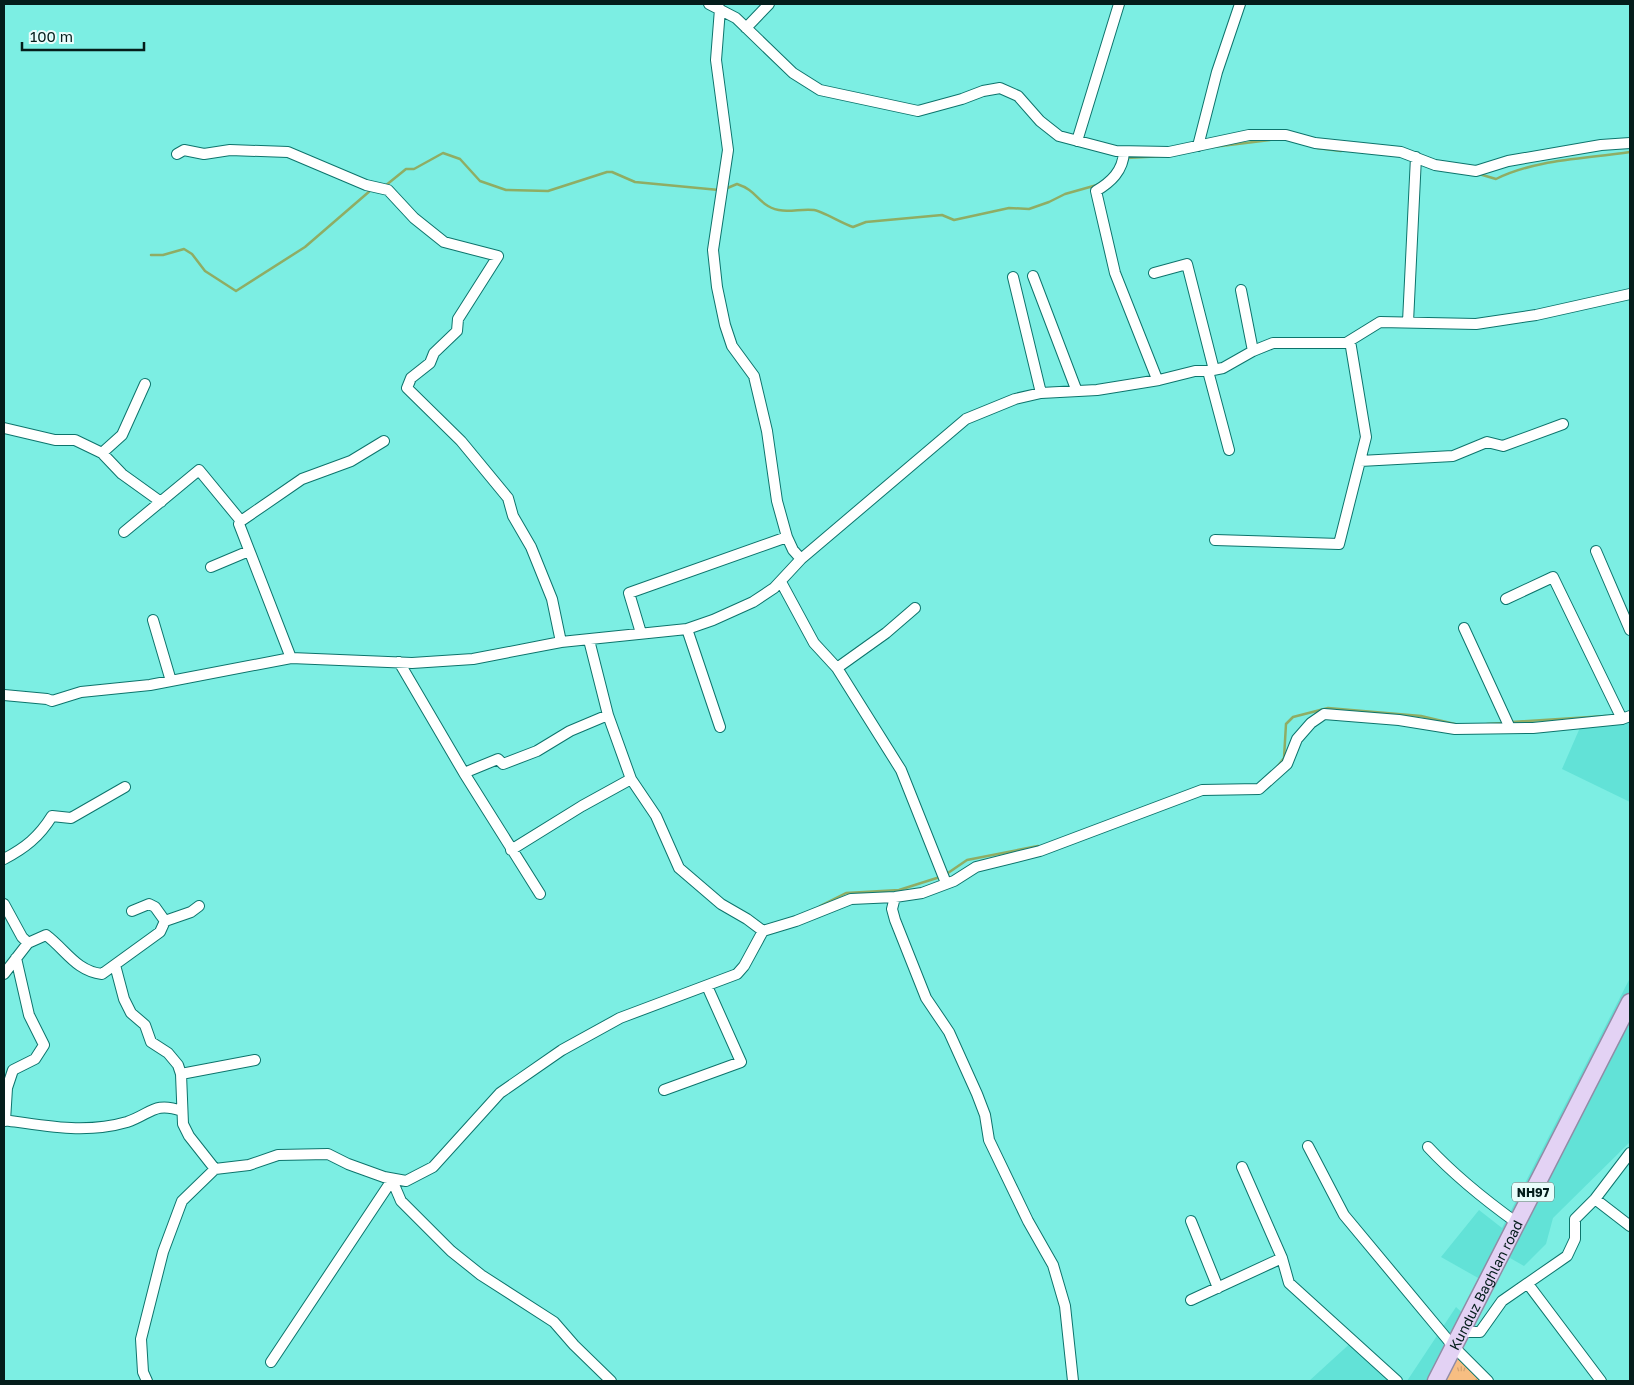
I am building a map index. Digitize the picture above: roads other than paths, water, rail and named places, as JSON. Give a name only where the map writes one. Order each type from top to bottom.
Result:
[{"type":"highway","name":"Kunduz Baghlan road","points":[[1436,1381],[1630,1002]]},
{"type":"street","points":[[709,4],[736,18],[793,73],[820,90],[918,111],[962,99],[983,90],[1000,88],[1018,96],[1040,121],[1059,136],[1124,152],[1169,152],[1249,135],[1286,135],[1315,143],[1401,152],[1435,165],[1476,171],[1508,161],[1602,145],[1630,143]]},
{"type":"street","points":[[746,28],[769,4]]},
{"type":"street","points":[[1077,141],[1119,4]]},
{"type":"street","points":[[1198,146],[1217,72],[1240,4]]},
{"type":"street","points":[[720,9],[716,60],[728,150],[714,250],[717,287],[725,325],[732,346],[754,376],[767,432],[777,501],[787,537],[793,550],[801,560]]},
{"type":"street","points":[[177,154],[184,150],[204,154],[230,150],[288,152],[366,185],[388,190],[414,218],[444,242],[498,256],[458,319],[458,331],[434,353],[430,364],[411,378],[408,388],[461,441],[508,498],[513,516],[531,547],[552,599],[561,642]]},
{"type":"street","points":[[1124,152],[1124,160],[1112,181],[1096,191],[1115,273],[1157,379]]},
{"type":"street","points":[[1408,322],[1416,157]]},
{"type":"street","points":[[1154,273],[1187,264],[1229,450]]},
{"type":"street","points":[[1033,276],[1076,390]]},
{"type":"street","points":[[1013,277],[1041,392]]},
{"type":"street","points":[[1241,290],[1253,351]]},
{"type":"street","points":[[4,695],[52,701],[81,692],[171,681],[291,658],[400,662],[473,659],[561,642],[641,633],[665,633],[687,628],[713,620],[753,602],[781,582],[801,560],[966,419],[1015,399],[1041,392],[1097,390],[1223,368],[1253,351],[1274,343],[1346,343],[1380,322],[1476,324],[1630,296]]},
{"type":"street","points":[[1216,540],[1339,544],[1366,437],[1350,341]]},
{"type":"street","points":[[102,453],[122,435],[145,384]]},
{"type":"street","points":[[1360,461],[1453,456],[1487,442],[1503,446],[1525,440],[1563,424]]},
{"type":"street","points":[[4,428],[55,440],[75,440],[102,453],[122,474],[161,502]]},
{"type":"street","points":[[291,658],[239,524],[241,520],[302,479],[351,461],[384,441]]},
{"type":"street","points":[[124,532],[199,470],[241,520]]},
{"type":"street","points":[[641,633],[629,593],[787,537]]},
{"type":"street","points":[[211,567],[249,551]]},
{"type":"street","points":[[1596,551],[1630,630]]},
{"type":"street","points":[[147,1381],[143,1372],[141,1338],[163,1252],[182,1201],[215,1169],[250,1164],[278,1155],[328,1154],[348,1164],[392,1180],[406,1181],[433,1167],[500,1093],[586,1035],[620,1018],[736,974],[744,966],[763,931],[796,921],[850,899],[895,897],[922,893],[954,881],[976,867],[1040,850],[1202,790],[1259,789],[1286,764],[1297,740],[1311,723],[1324,714],[1399,720],[1455,729],[1510,728],[1626,718],[1553,577],[1506,599]]},
{"type":"street","points":[[781,582],[814,643],[838,668],[901,770],[946,883]]},
{"type":"street","points":[[838,668],[886,633],[915,608]]},
{"type":"street","points":[[153,620],[171,681]]},
{"type":"street","points":[[687,628],[720,727]]},
{"type":"street","points":[[1464,628],[1510,728]]},
{"type":"street","points":[[588,640],[608,714],[631,779],[656,816],[679,868],[721,904],[763,931]]},
{"type":"street","points":[[400,662],[464,773],[540,894]]},
{"type":"street","points":[[464,773],[498,759],[503,764],[537,751],[570,731],[608,714]]},
{"type":"street","points":[[511,850],[582,806],[631,779]]},
{"type":"street","points":[[4,859],[25,848],[42,831],[52,816],[71,818],[95,802],[125,787]]},
{"type":"street","points":[[895,897],[892,909],[895,920],[926,998],[949,1032],[985,1115],[989,1140],[1028,1221],[1053,1265],[1065,1306],[1073,1381]]},
{"type":"street","points":[[4,904],[22,937],[28,943]]},
{"type":"street","points":[[132,911],[150,904],[155,906],[165,921]]},
{"type":"street","points":[[4,974],[28,943],[46,935],[79,967],[90,972],[102,974],[160,932],[165,921],[191,912],[199,906]]},
{"type":"street","points":[[16,958],[29,1015],[44,1045],[36,1059],[13,1070],[7,1088],[4,1121],[57,1128],[99,1128],[130,1121],[158,1107],[182,1112]]},
{"type":"street","points":[[115,965],[124,999],[131,1013],[145,1025],[151,1042],[168,1053],[178,1065],[181,1074],[182,1112],[188,1136],[215,1169]]},
{"type":"street","points":[[664,1090],[741,1062],[707,986]]},
{"type":"street","points":[[181,1074],[254,1060]]},
{"type":"street","points":[[1308,1146],[1344,1215],[1457,1339],[1488,1381]]},
{"type":"street","points":[[1428,1146],[1446,1166],[1517,1223]]},
{"type":"street","points":[[1457,1339],[1480,1332],[1502,1301],[1567,1256],[1575,1239],[1575,1219],[1595,1199],[1630,1153]]},
{"type":"street","points":[[1242,1167],[1282,1258],[1290,1283],[1397,1381]]},
{"type":"street","points":[[271,1362],[392,1180]]},
{"type":"street","points":[[392,1180],[401,1201],[451,1250],[481,1275],[554,1322],[610,1381]]},
{"type":"street","points":[[1595,1199],[1630,1226]]},
{"type":"street","points":[[1191,1221],[1218,1288]]},
{"type":"street","points":[[1191,1300],[1282,1258]]},
{"type":"street","points":[[1528,1284],[1600,1381]]},
{"type":"waterway","points":[[1213,147],[1270,140]]},
{"type":"waterway","points":[[1317,148],[1341,151]]},
{"type":"waterway","points":[[1479,174],[1496,179],[1528,167],[1630,152]]},
{"type":"waterway","points":[[385,186],[406,169],[414,169],[443,153],[460,159],[480,181],[506,190],[548,191],[607,172],[612,172],[635,182],[719,190]]},
{"type":"waterway","points":[[1127,158],[1164,156]]},
{"type":"waterway","points":[[725,189],[737,184],[751,191],[774,209],[785,211],[814,210],[853,227],[866,222],[942,215],[954,220],[1009,208],[1029,209],[1065,194],[1097,185]]},
{"type":"waterway","points":[[151,255],[163,255],[184,249],[192,254],[205,271],[236,291],[305,247],[371,190]]},
{"type":"waterway","points":[[1278,766],[1284,758],[1286,724],[1293,717],[1328,708],[1421,716],[1459,725]]},
{"type":"waterway","points":[[1512,722],[1606,716]]},
{"type":"waterway","points":[[1487,724],[1504,723]]},
{"type":"waterway","points":[[945,875],[967,860],[1038,846]]},
{"type":"waterway","points":[[820,906],[846,893],[899,890],[940,877]]}]
